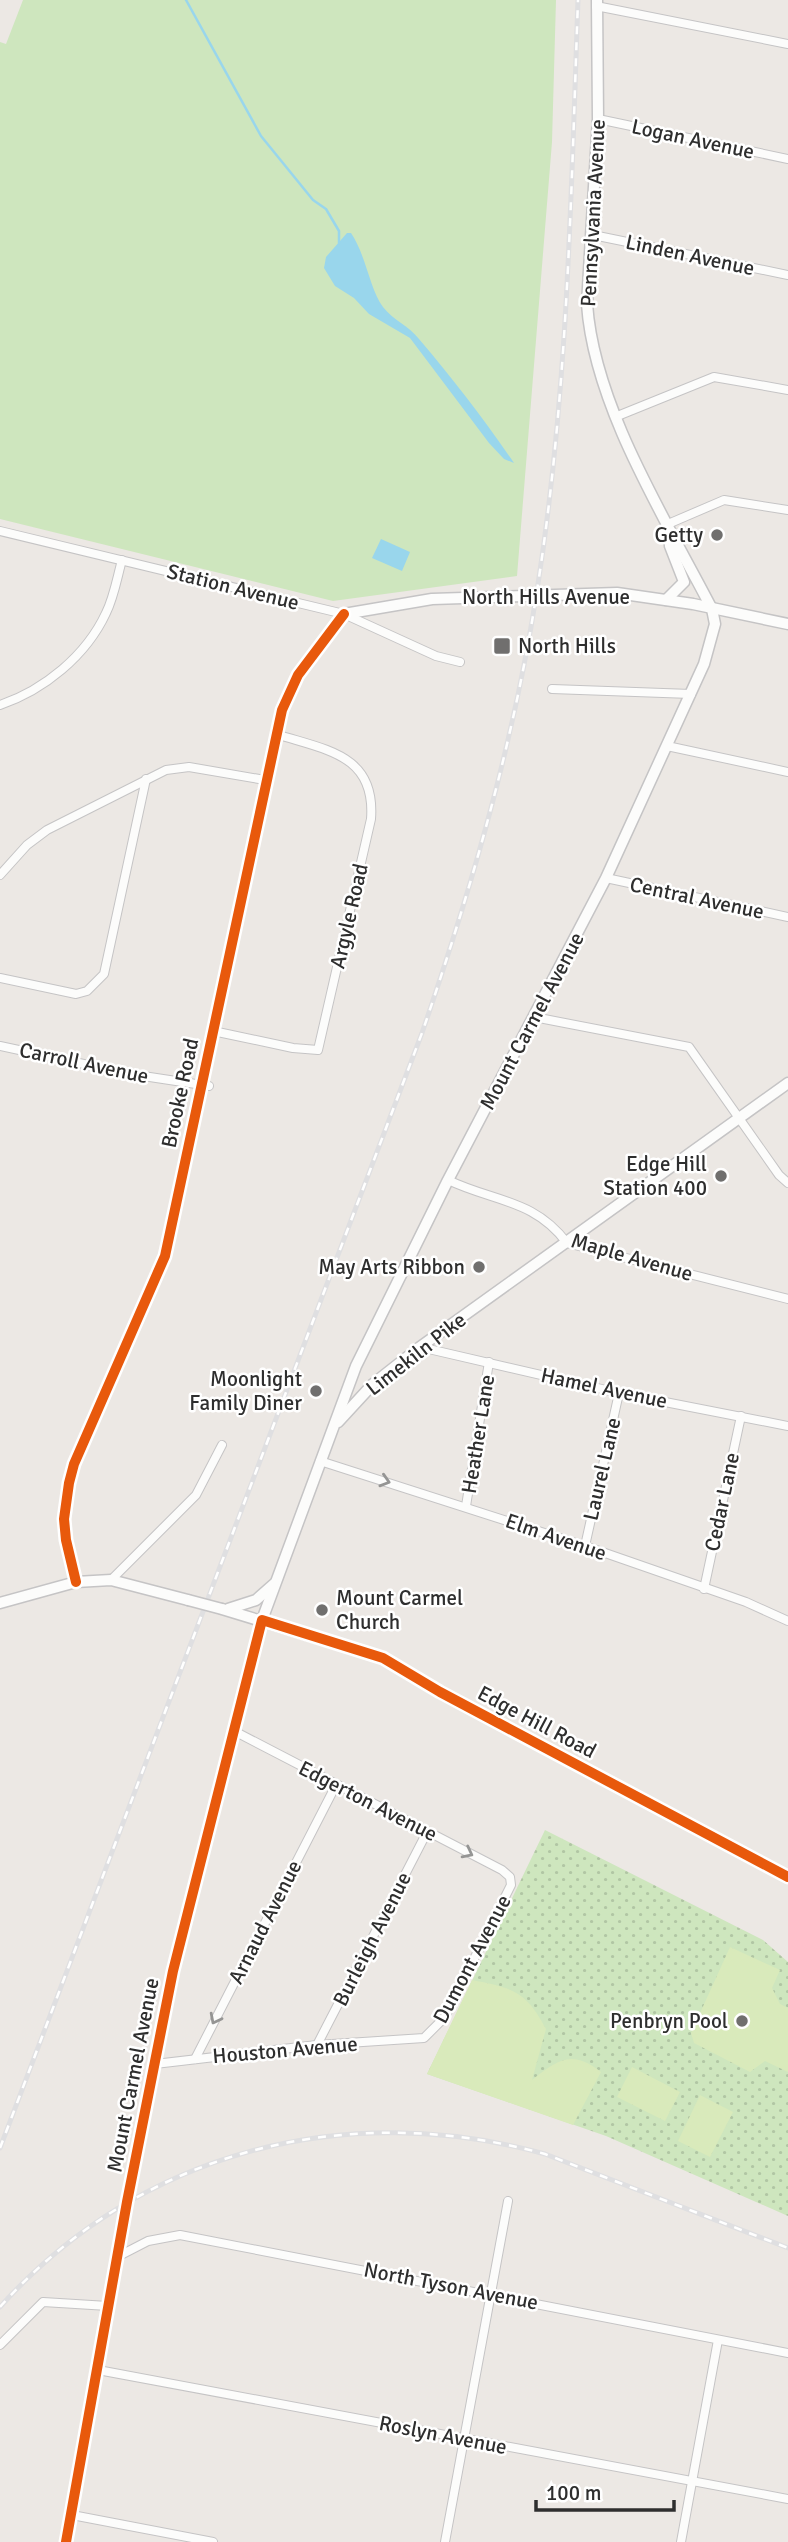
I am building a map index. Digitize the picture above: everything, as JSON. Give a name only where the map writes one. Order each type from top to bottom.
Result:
[{"type":"main road","name":"Pennsylvania Avenue","points":[[596,3],[598,119],[587,304],[589,329],[597,369],[615,417],[712,609]]},
{"type":"main road","points":[[666,600],[684,582],[670,546],[668,524]]},
{"type":"main road","name":"North Hills Avenue","points":[[344,614],[416,601],[617,593],[788,624]]},
{"type":"main road","name":"Mount Carmel Avenue","points":[[332,1428],[356,1366],[448,1180],[606,878],[691,694],[713,633],[712,609]]},
{"type":"main road","name":"Limekiln Pike","points":[[262,1620],[332,1428],[373,1384],[420,1347],[788,1083]]},
{"type":"main road","points":[[3,1598],[76,1582],[111,1580],[262,1620]]},
{"type":"main road","points":[[224,1609],[256,1600],[276,1582]]},
{"type":"main road","name":"Mount Carmel Avenue","points":[[66,2542],[117,2257],[173,1971],[262,1620]]},
{"type":"main road","name":"Edge Hill Road","points":[[262,1620],[383,1658],[440,1692],[788,1877]]},
{"type":"street","points":[[596,3],[788,44]]},
{"type":"street","name":"Logan Avenue","points":[[598,119],[788,159]]},
{"type":"street","name":"Linden Avenue","points":[[593,235],[788,275]]},
{"type":"street","points":[[615,417],[714,377],[788,390]]},
{"type":"street","points":[[668,524],[724,500],[788,510]]},
{"type":"street","name":"Station Avenue","points":[[0,531],[344,614],[436,656],[460,662]]},
{"type":"street","points":[[0,705],[34,689],[77,655],[106,614],[122,560]]},
{"type":"street","name":"Brooke Road","points":[[76,1582],[65,1530],[69,1483],[74,1464],[165,1256],[206,1086],[213,1031],[276,734],[298,676],[344,614]]},
{"type":"street","points":[[552,689],[691,694]]},
{"type":"street","name":"Argyle Road","points":[[213,1031],[293,1048],[318,1050],[371,819],[370,790],[358,767],[327,750],[276,734]]},
{"type":"street","points":[[667,746],[788,772]]},
{"type":"street","points":[[0,875],[27,845],[47,830],[166,770],[189,767],[265,780]]},
{"type":"street","points":[[0,978],[76,994],[87,991],[104,974],[146,779]]},
{"type":"street","name":"Central Avenue","points":[[606,878],[788,917]]},
{"type":"street","points":[[534,1017],[689,1047],[779,1175],[788,1183]]},
{"type":"street","name":"Carroll Avenue","points":[[0,1046],[130,1074],[206,1086]]},
{"type":"street","name":"Maple Avenue","points":[[448,1180],[527,1207],[554,1226],[567,1242],[788,1299]]},
{"type":"street","name":"Hamel Avenue","points":[[420,1347],[619,1393],[788,1426]]},
{"type":"street","name":"Heather Lane","points":[[466,1506],[489,1362]]},
{"type":"street","name":"Laurel Lane","points":[[585,1546],[619,1393]]},
{"type":"street","name":"Cedar Lane","points":[[704,1588],[741,1416]]},
{"type":"street","points":[[111,1580],[196,1495],[222,1445]]},
{"type":"street","name":"Elm Avenue","points":[[320,1461],[585,1546],[788,1621]]},
{"type":"street","name":"Edgerton Avenue","points":[[234,1731],[502,1870]]},
{"type":"street","name":"Arnaud Avenue","points":[[195,2059],[337,1785]]},
{"type":"street","name":"Burleigh Avenue","points":[[317,2045],[427,1832]]},
{"type":"street","name":"Dumont Avenue","points":[[415,2040],[431,2033],[445,2017],[509,1893],[510,1877],[502,1870]]},
{"type":"street","name":"Houston Avenue","points":[[155,2064],[317,2045],[415,2040]]},
{"type":"street","points":[[445,2542],[466,2440],[508,2201]]},
{"type":"street","name":"North Tyson Avenue","points":[[117,2257],[148,2241],[180,2235],[788,2353]]},
{"type":"street","points":[[0,2345],[43,2302],[108,2306]]},
{"type":"street","points":[[681,2542],[718,2340]]},
{"type":"street","name":"Roslyn Avenue","points":[[98,2370],[788,2499]]},
{"type":"street","points":[[72,2515],[213,2542]]},
{"type":"green space","points":[[23,0],[556,0],[552,142],[517,576],[333,601],[0,519],[0,42],[6,44]]},
{"type":"green space","points":[[545,1830],[763,1940],[788,1962],[788,2216],[606,2136],[427,2074]]},
{"type":"green space","name":"Penbryn Pool","points":[[730,1947],[780,1970],[772,1988],[780,2004],[788,2008],[788,2072],[765,2061],[750,2072],[694,2043],[691,2033]]},
{"type":"green space","points":[[472,1980],[517,1993],[539,2016],[546,2029],[532,2080],[557,2063],[573,2059],[601,2072],[573,2125],[427,2074]]},
{"type":"green space","points":[[632,2067],[680,2092],[665,2121],[617,2097]]},
{"type":"green space","points":[[700,2095],[733,2112],[710,2157],[678,2141]]},
{"type":"water","points":[[347,233],[351,233],[356,242],[383,307],[415,334],[432,354],[514,463],[504,459],[489,443],[410,338],[369,314],[354,298],[335,286],[324,268],[326,257]]},
{"type":"water","points":[[381,539],[410,552],[402,571],[372,558]]},
{"type":"waterway","points":[[186,0],[261,136],[313,200],[326,209],[339,231],[339,243]]},
{"type":"railway","points":[[0,2148],[422,1033],[490,812],[528,642],[556,439],[567,293],[578,0]]},
{"type":"railway","points":[[0,2307],[55,2253],[116,2210],[181,2176],[250,2151],[322,2137],[395,2133],[470,2138],[545,2154],[788,2248]]},
{"type":"cycle path","points":[[76,1582],[64,1519],[69,1483],[74,1464],[165,1256],[282,710],[298,675],[344,614]]},
{"type":"cycle path","points":[[66,2542],[127,2202],[173,1971],[262,1620],[383,1658],[440,1692],[788,1877]]},
{"type":"place","name":"Getty","points":[[717,535]]},
{"type":"place","name":"North Hills","points":[[502,646]]},
{"type":"place","name":"Edge Hill Station 400","points":[[721,1176]]},
{"type":"place","name":"May Arts Ribbon","points":[[479,1267]]},
{"type":"place","name":"Moonlight Family Diner","points":[[316,1391]]},
{"type":"place","name":"Mount Carmel Church","points":[[322,1610]]},
{"type":"place","name":"Penbryn Pool","points":[[742,2021]]}]
